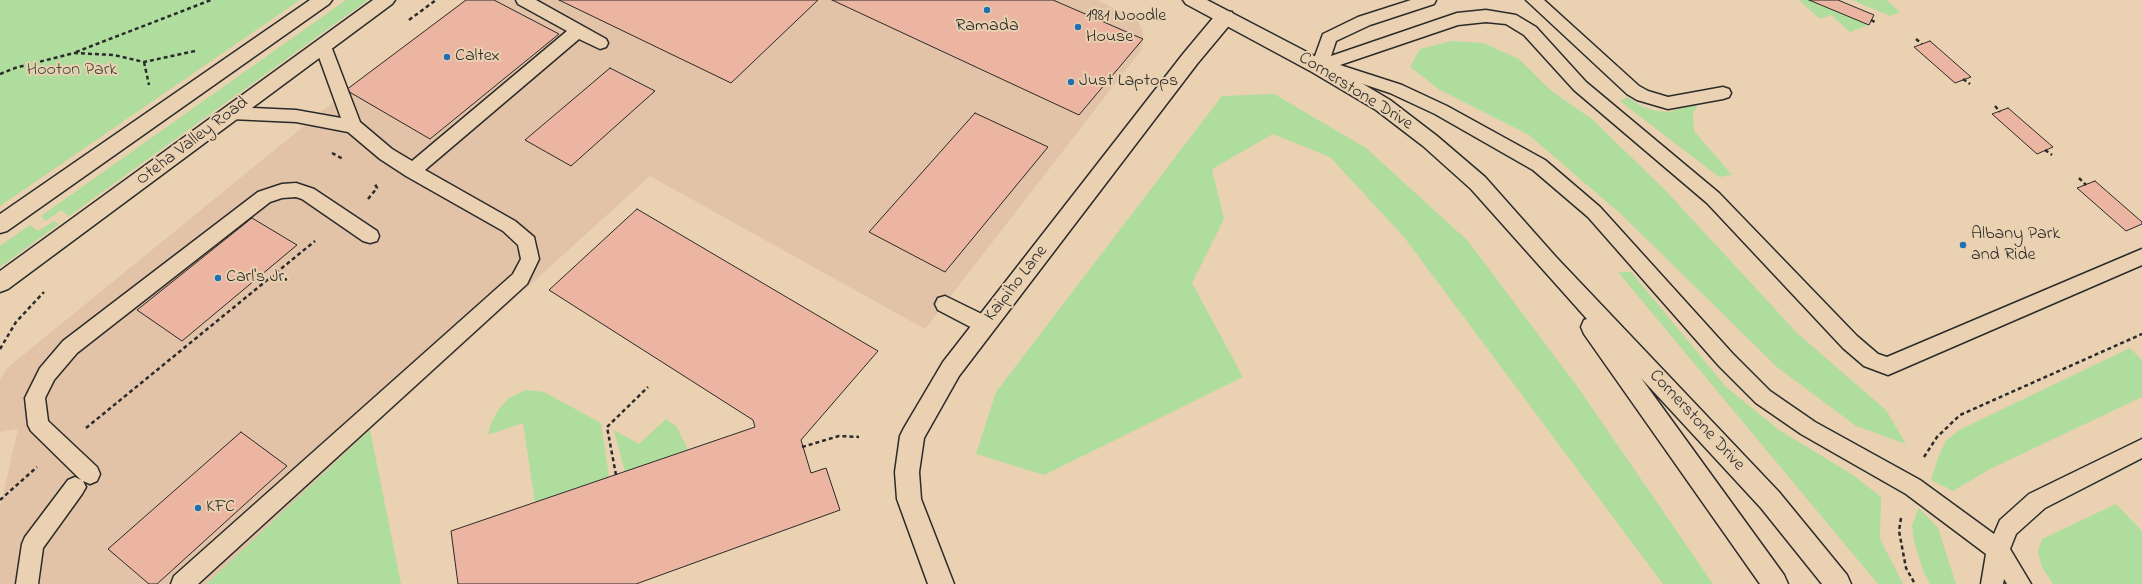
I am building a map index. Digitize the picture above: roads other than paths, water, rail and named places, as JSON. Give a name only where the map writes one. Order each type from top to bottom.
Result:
[{"type":"street","points":[[0,225],[323,0]]},
{"type":"street","name":"Oteha Valley Road","points":[[0,283],[386,0]]},
{"type":"street","name":"Cornerstone Drive","points":[[1192,0],[1319,68],[1383,106],[1430,141],[1478,183],[1548,264],[1770,500],[1838,584]]},
{"type":"street","name":"Kaipiho Lane","points":[[941,584],[909,499],[906,472],[912,436],[949,373],[1190,59],[1225,17]]},
{"type":"street","name":"Cornerstone Drive","points":[[1548,264],[1726,518],[1775,584]]},
{"type":"lane","points":[[1319,68],[1329,38],[1364,21],[1428,0]]},
{"type":"lane","points":[[1534,0],[1633,90],[1643,96],[1668,103],[1723,93]]},
{"type":"lane","points":[[525,1],[600,43]]},
{"type":"lane","points":[[1319,68],[1370,48],[1457,19],[1486,16],[1510,19],[1530,31],[1580,86],[1713,198],[1850,342],[1871,360],[1888,366],[2142,257]]},
{"type":"lane","points":[[412,171],[578,31]]},
{"type":"lane","points":[[182,584],[520,279],[530,258],[528,242],[509,226],[412,171],[386,154],[353,126],[323,46]]},
{"type":"lane","points":[[1319,68],[1356,75],[1396,89],[1440,110],[1539,165],[1594,212],[1726,360],[1763,397],[1808,428],[1913,487],[1998,550],[2020,584]]},
{"type":"lane","points":[[231,113],[296,116],[353,126]]},
{"type":"lane","points":[[27,584],[33,544],[82,481],[61,447],[38,425],[35,398],[47,374],[70,347],[264,197],[289,190],[296,190],[308,194],[370,236]]},
{"type":"lane","points":[[945,304],[985,325]]},
{"type":"lane","points":[[1992,584],[1998,550],[2008,527],[2037,501],[2142,448]]},
{"type":"place","name":"Ramada","points":[[987,10]]},
{"type":"place","name":"1981 Noodle House","points":[[1078,27]]},
{"type":"place","name":"Caltex","points":[[447,57]]},
{"type":"place","name":"Just Laptops","points":[[1071,82]]},
{"type":"place","name":"Albany Park and Ride","points":[[1963,245]]},
{"type":"place","name":"Carl's Jr.","points":[[218,278]]},
{"type":"place","name":"KFC","points":[[198,508]]},
{"type":"park label","name":"Hooton Park","points":[[72,71]]}]
